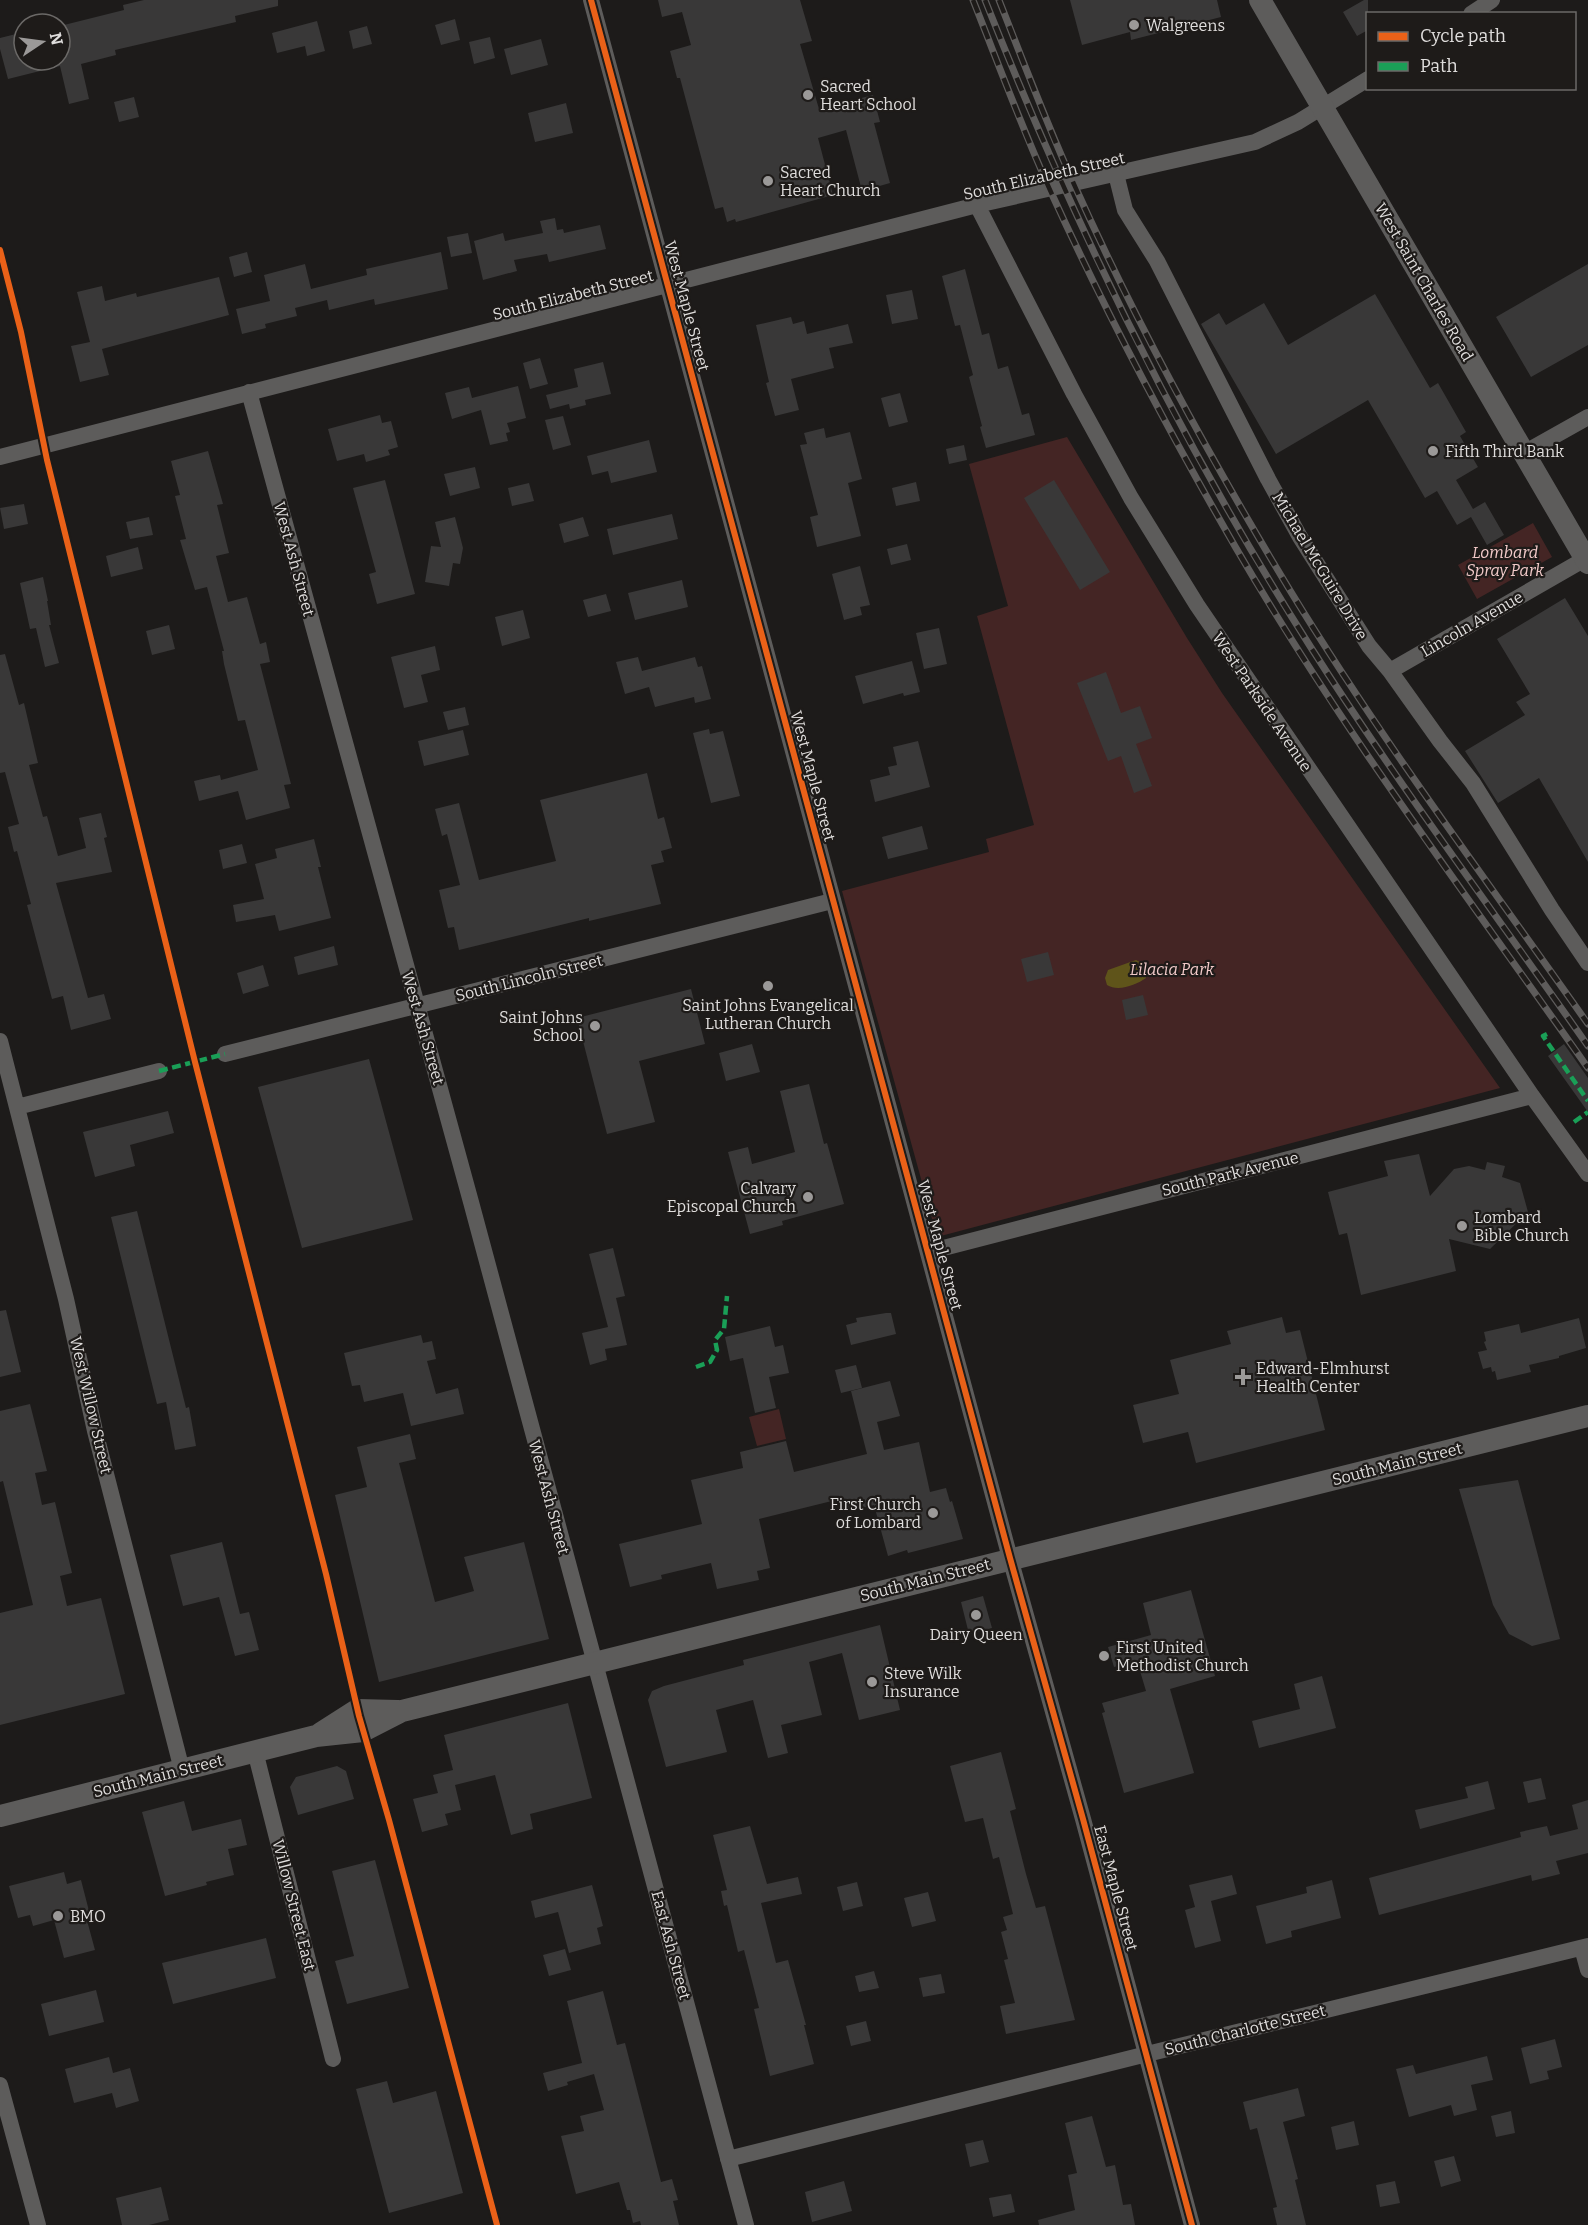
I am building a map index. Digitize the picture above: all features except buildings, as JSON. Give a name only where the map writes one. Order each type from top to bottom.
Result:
[{"type":"main road","name":"West Saint Charles Road","points":[[1260,0],[1587,561]]},
{"type":"main road","name":"South Main Street","points":[[0,1816],[316,1736],[363,1731],[402,1711],[1588,1416]]},
{"type":"street","name":"West Maple Street","points":[[591,0],[1010,1558]]},
{"type":"street","points":[[1474,12],[1492,0]]},
{"type":"street","name":"South Elizabeth Street","points":[[0,457],[977,205],[1255,142],[1298,122],[1366,80]]},
{"type":"street","name":"Michael McGuire Drive","points":[[1116,174],[1125,210],[1157,261],[1300,537],[1351,620],[1473,783],[1552,910],[1588,963]]},
{"type":"street","name":"West Parkside Avenue","points":[[977,205],[1074,394],[1131,498],[1197,605],[1532,1096],[1588,1174]]},
{"type":"street","name":"West Ash Street","points":[[249,392],[594,1664]]},
{"type":"street","points":[[1524,453],[1588,417]]},
{"type":"street","name":"Lincoln Avenue","points":[[1390,671],[1587,561]]},
{"type":"street","name":"South Lincoln Street","points":[[225,1054],[832,901]]},
{"type":"street","name":"West Willow Street","points":[[0,1041],[66,1299],[95,1431],[182,1770]]},
{"type":"street","points":[[17,1107],[159,1071]]},
{"type":"street","name":"South Park Avenue","points":[[928,1252],[1532,1096]]},
{"type":"street","name":"East Maple Street","points":[[1010,1558],[1192,2225]]},
{"type":"street","name":"East Ash Street","points":[[594,1664],[746,2225]]},
{"type":"street","name":"Willow Street East","points":[[255,1751],[333,2059]]},
{"type":"street","points":[[1585,1947],[1588,1970]]},
{"type":"street","name":"South Charlotte Street","points":[[728,2159],[1585,1947]]},
{"type":"street","points":[[0,2085],[38,2225]]},
{"type":"green space","name":"Lilacia Park","points":[[1067,437],[1222,693],[1500,1088],[937,1237],[842,891],[989,852],[986,839],[1034,825],[977,616],[1008,606],[969,464]]},
{"type":"green space","name":"Lombard Spray Park","points":[[1533,523],[1552,557],[1477,599],[1458,565]]},
{"type":"green space","points":[[779,1409],[786,1439],[757,1446],[749,1417]]},
{"type":"shaded area","points":[[1136,960],[1145,965],[1146,978],[1127,987],[1116,988],[1107,985],[1105,978],[1108,970]]},
{"type":"railway","points":[[973,0],[1030,143],[1093,282],[1139,372],[1236,548],[1318,682],[1588,1068]]},
{"type":"railway","points":[[985,0],[1019,84],[1093,249],[1132,331],[1217,491],[1262,569],[1343,697],[1588,1046]]},
{"type":"railway","points":[[999,0],[1053,137],[1097,235],[1149,339],[1232,492],[1291,592],[1362,702],[1436,811],[1588,1024]]},
{"type":"marked path","points":[[1547,1034],[1543,1036],[1588,1101]]},
{"type":"marked path","points":[[159,1071],[225,1054]]},
{"type":"marked path","points":[[1574,1122],[1588,1112]]},
{"type":"marked path","points":[[696,1367],[710,1362],[717,1350],[715,1340],[724,1329],[727,1296]]},
{"type":"cycle path","points":[[591,0],[1192,2225]]},
{"type":"cycle path","points":[[0,250],[21,332],[47,460],[195,1062],[326,1574],[359,1716],[497,2225]]},
{"type":"place","name":"Walgreens","points":[[1134,25]]},
{"type":"place","name":"Sacred Heart School","points":[[808,95]]},
{"type":"place","name":"Sacred Heart Church","points":[[768,181]]},
{"type":"place","name":"Fifth Third Bank","points":[[1433,451]]},
{"type":"place","name":"Saint Johns Evangelical Lutheran Church","points":[[768,986]]},
{"type":"place","name":"Saint Johns School","points":[[595,1026]]},
{"type":"place","name":"Calvary Episcopal Church","points":[[808,1197]]},
{"type":"place","name":"Lombard Bible Church","points":[[1462,1226]]},
{"type":"place","name":"Edward-Elmhurst Health Center","points":[[1243,1377]]},
{"type":"place","name":"First Church of Lombard","points":[[933,1513]]},
{"type":"place","name":"Dairy Queen","points":[[976,1615]]},
{"type":"place","name":"First United Methodist Church","points":[[1104,1656]]},
{"type":"place","name":"Steve Wilk Insurance","points":[[872,1682]]},
{"type":"place","name":"BMO","points":[[58,1916]]}]
